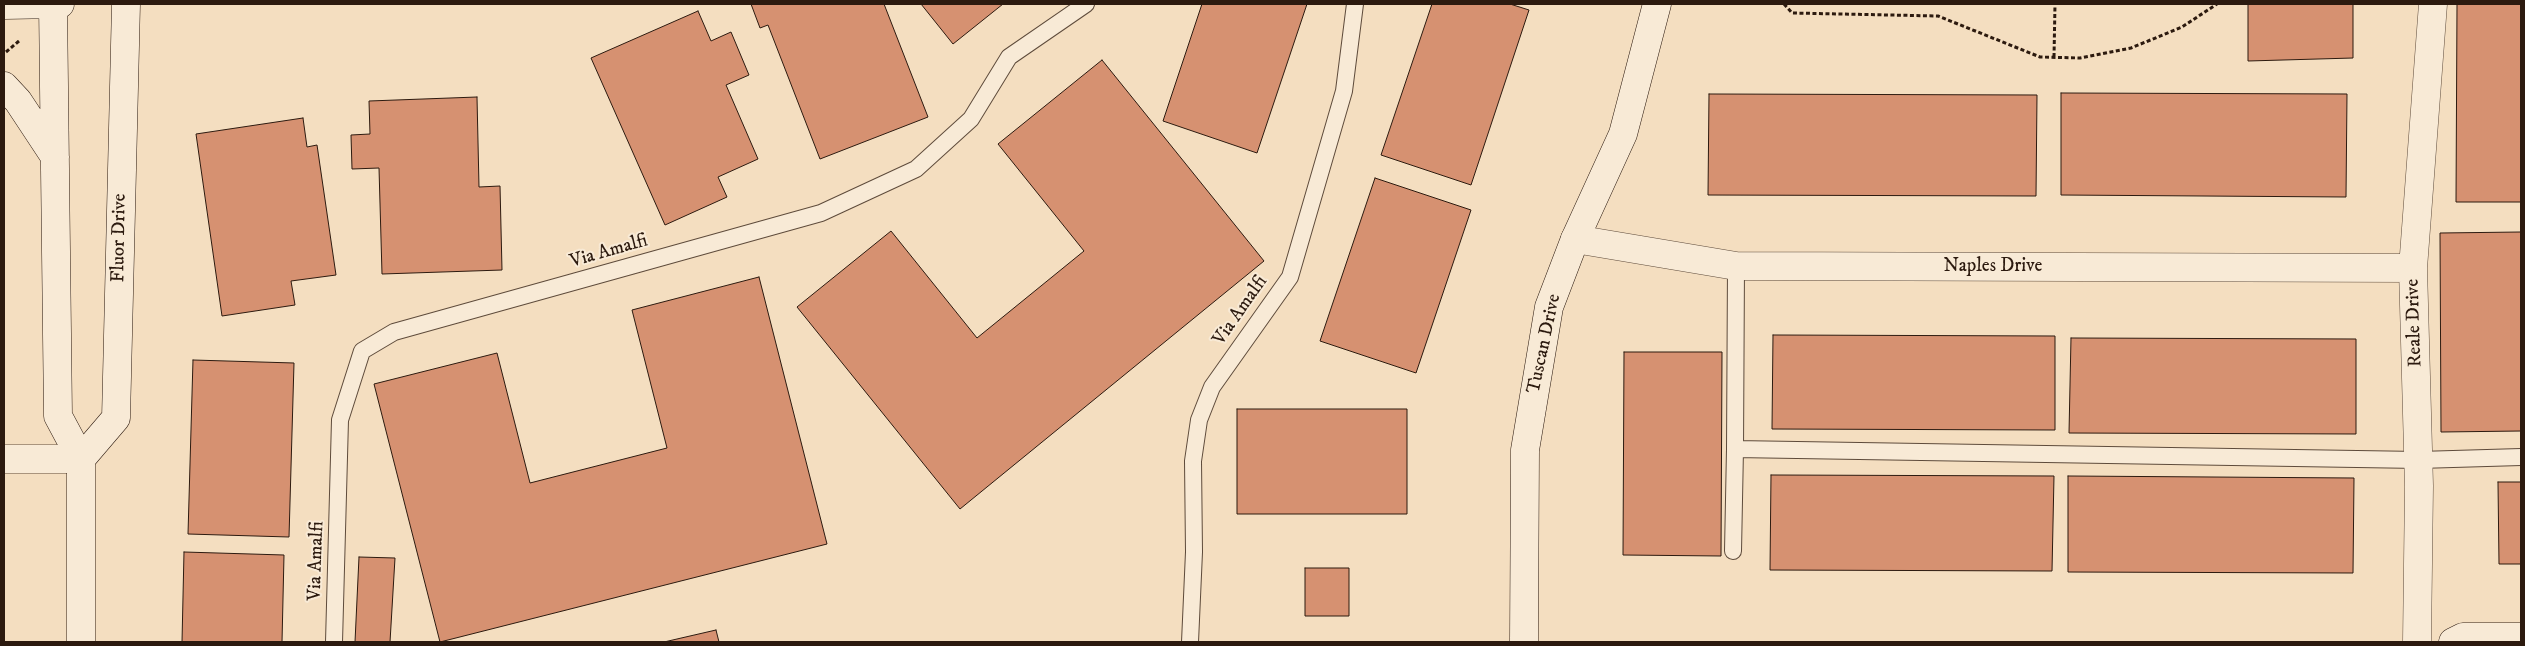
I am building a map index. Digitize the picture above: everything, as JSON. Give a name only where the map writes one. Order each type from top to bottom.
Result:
[{"type":"street","points":[[4,4],[60,4]]},
{"type":"street","points":[[53,4],[58,416],[81,459],[81,642]]},
{"type":"street","name":"Fluor Drive","points":[[81,459],[116,418],[126,4]]},
{"type":"street","name":"Tuscan Drive","points":[[1524,642],[1525,450],[1549,307],[1574,239],[1623,134],[1657,4]]},
{"type":"street","name":"Reale Drive","points":[[2416,642],[2419,460],[2413,268],[2433,4]]},
{"type":"street","points":[[4,86],[18,101],[55,157]]},
{"type":"street","name":"Naples Drive","points":[[1574,239],[1736,266],[2413,268]]},
{"type":"street","points":[[4,459],[81,459]]},
{"type":"street","points":[[2452,642],[2463,637],[2521,638]]},
{"type":"lane","name":"Via Amalfi","points":[[334,642],[340,420],[362,351],[394,332],[821,213],[916,169],[971,119],[1010,57],[1086,4]]},
{"type":"lane","name":"Via Amalfi","points":[[1190,642],[1194,552],[1193,461],[1199,420],[1212,387],[1290,277],[1344,91],[1355,4]]},
{"type":"lane","points":[[1733,551],[1736,266]]},
{"type":"lane","points":[[1735,449],[2419,460],[2521,457]]},
{"type":"path","points":[[1784,4],[1792,12],[1938,16],[2040,57],[2080,58],[2131,48],[2182,28],[2217,4]]},
{"type":"path","points":[[2054,57],[2055,4]]},
{"type":"building","points":[[751,4],[884,4],[928,117],[820,159],[768,25],[760,28]]},
{"type":"building","points":[[921,4],[1003,4],[953,44]]},
{"type":"building","points":[[1202,4],[1307,4],[1257,153],[1163,121]]},
{"type":"building","points":[[1432,4],[1510,4],[1529,10],[1471,185],[1381,155]]},
{"type":"building","points":[[2248,4],[2353,4],[2353,58],[2248,61]]},
{"type":"building","points":[[2457,4],[2521,4],[2521,202],[2456,202]]},
{"type":"building","points":[[698,11],[711,41],[731,32],[749,75],[726,85],[758,159],[718,177],[727,197],[665,225],[591,58]]},
{"type":"building","points":[[1102,60],[1264,261],[960,509],[797,307],[891,231],[977,338],[1084,251],[998,144]]},
{"type":"building","points":[[2061,93],[2347,94],[2346,197],[2061,195]]},
{"type":"building","points":[[1709,94],[2037,95],[2036,196],[1708,195]]},
{"type":"building","points":[[477,97],[479,187],[500,186],[502,270],[382,274],[379,168],[352,169],[351,135],[370,134],[369,101]]},
{"type":"building","points":[[303,118],[307,147],[317,145],[336,275],[291,281],[295,305],[222,316],[196,134]]},
{"type":"building","points":[[1375,178],[1471,210],[1416,373],[1320,341]]},
{"type":"building","points":[[2521,232],[2521,431],[2441,432],[2440,233]]},
{"type":"building","points":[[759,277],[827,544],[440,642],[374,384],[497,353],[530,483],[667,448],[632,310]]},
{"type":"building","points":[[1773,335],[2055,336],[2055,430],[1772,429]]},
{"type":"building","points":[[2071,338],[2356,339],[2356,434],[2069,433]]},
{"type":"building","points":[[1624,352],[1722,352],[1721,556],[1623,555]]},
{"type":"building","points":[[193,360],[294,363],[289,537],[188,534]]},
{"type":"building","points":[[1237,409],[1407,409],[1407,514],[1237,514]]},
{"type":"building","points":[[1771,475],[2054,476],[2052,571],[1770,570]]},
{"type":"building","points":[[2068,476],[2354,478],[2353,573],[2068,572]]},
{"type":"building","points":[[2498,482],[2521,482],[2521,564],[2499,564]]},
{"type":"building","points":[[184,552],[284,555],[282,642],[182,642]]},
{"type":"building","points":[[359,557],[395,558],[390,642],[355,642]]},
{"type":"building","points":[[1305,568],[1349,568],[1349,616],[1305,616]]},
{"type":"building","points":[[716,630],[719,642],[664,642]]}]
